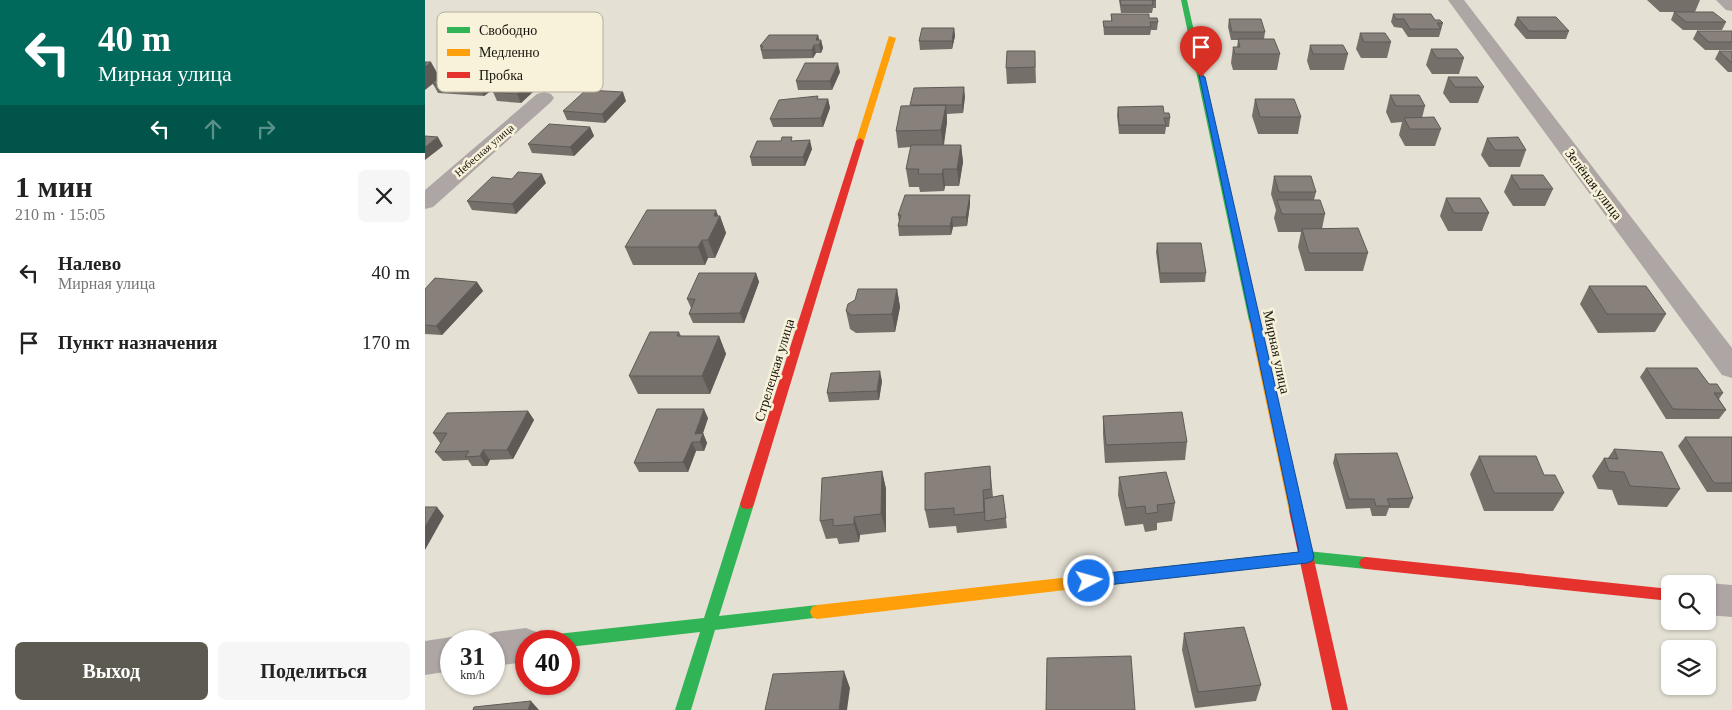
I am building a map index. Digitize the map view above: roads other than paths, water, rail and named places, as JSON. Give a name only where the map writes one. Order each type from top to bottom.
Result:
[{"type":"street","name":"Мирная улица","points":[[1184,0],[1340,710]]},
{"type":"street","name":"Зелёная улица","points":[[1456,0],[1732,368]]},
{"type":"street","points":[[1724,0],[1732,6]]},
{"type":"street","name":"Стрелецкая улица","points":[[683,710],[892,38]]},
{"type":"street","name":"Небесная улица","points":[[425,202],[543,98]]},
{"type":"street","points":[[580,638],[711,622],[1307,557],[1661,594]]},
{"type":"street","points":[[1716,600],[1732,601]]},
{"type":"street","points":[[425,658],[440,656]]}]
